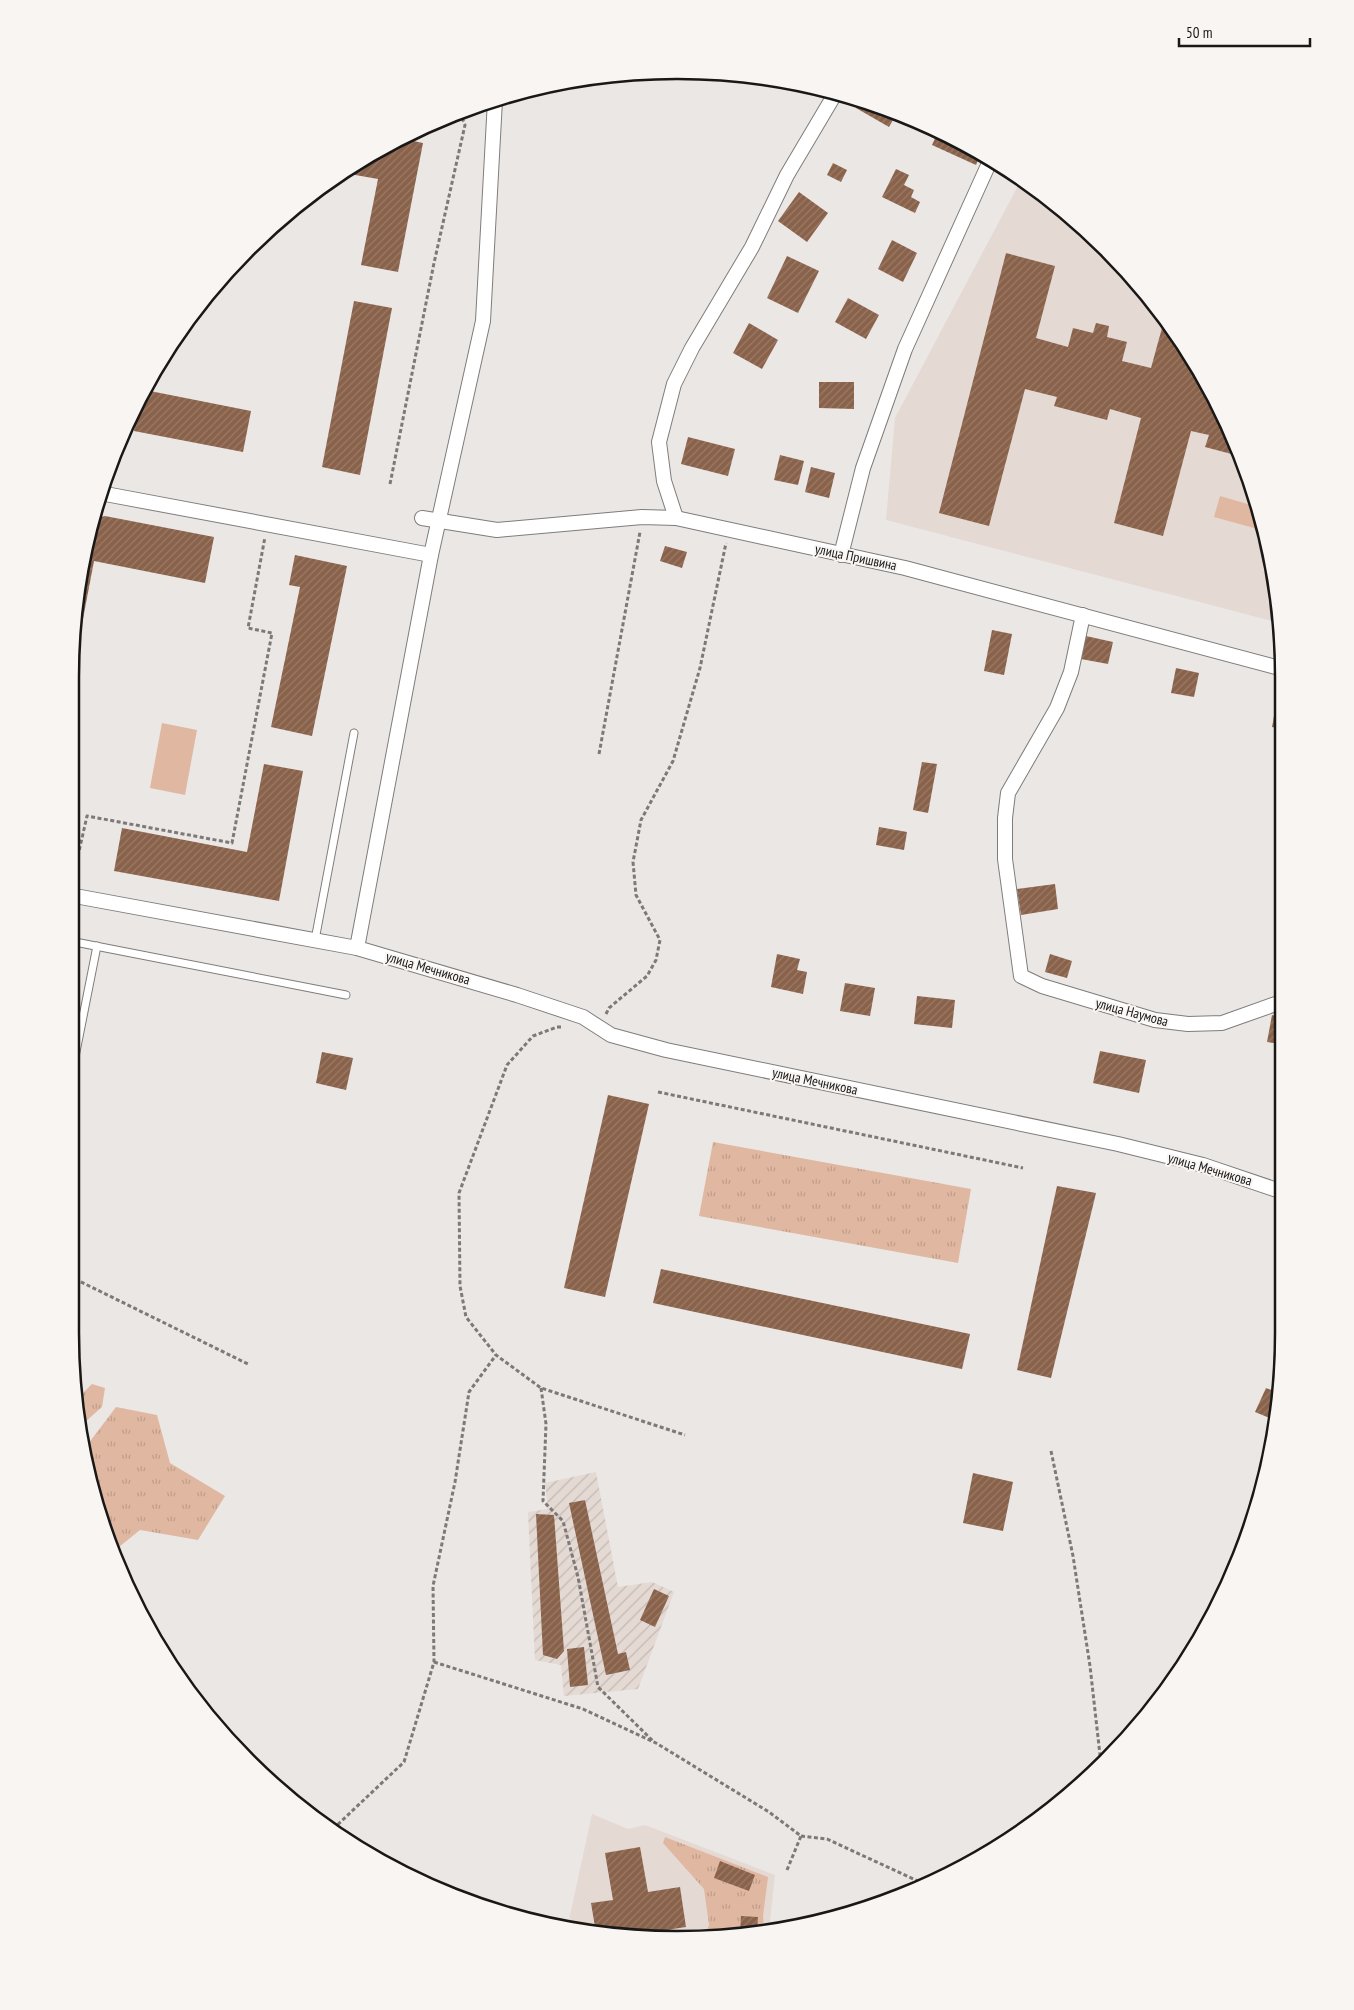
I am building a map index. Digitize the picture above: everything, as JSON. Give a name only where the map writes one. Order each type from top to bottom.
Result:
[{"type":"street","points":[[676,518],[664,481],[659,442],[674,384],[692,348],[752,247],[787,175],[832,99]]},
{"type":"street","points":[[358,948],[431,555],[483,321],[495,107]]},
{"type":"street","points":[[841,555],[863,468],[905,349],[988,166]]},
{"type":"street","points":[[107,494],[431,555]]},
{"type":"street","name":"улица Пришвина","points":[[422,518],[497,530],[642,517],[676,518],[905,568],[1275,667]]},
{"type":"street","name":"улица Наумова","points":[[1083,615],[1071,672],[1057,708],[1008,793],[1005,859],[1021,976],[1042,986],[1155,1020],[1188,1024],[1222,1023],[1275,1004]]},
{"type":"street","name":"улица Мечникова","points":[[79,897],[358,948],[526,998],[583,1017],[611,1035],[666,1050],[1118,1144],[1203,1165],[1275,1189]]},
{"type":"lane","points":[[315,940],[354,733]]},
{"type":"lane","points":[[79,943],[346,994]]},
{"type":"lane","points":[[79,1038],[98,946]]},
{"type":"path","points":[[390,484],[434,263],[465,125],[462,119]]},
{"type":"path","points":[[599,754],[642,517]]},
{"type":"path","points":[[79,851],[87,816],[232,843],[272,633],[248,628],[267,524]]},
{"type":"path","points":[[611,1035],[604,1024],[609,1008],[646,976],[656,960],[660,940],[636,895],[633,862],[640,820],[673,761],[700,668],[728,529]]},
{"type":"path","points":[[566,1028],[557,1027],[533,1036],[507,1065],[460,1193],[460,1286],[466,1317],[496,1356],[542,1388],[685,1435]]},
{"type":"path","points":[[658,1092],[1022,1168]]},
{"type":"path","points":[[79,1281],[250,1365]]},
{"type":"path","points":[[338,1825],[404,1762],[434,1662],[433,1586],[455,1482],[468,1392],[496,1356]]},
{"type":"path","points":[[542,1388],[546,1424],[543,1501],[563,1521],[578,1577],[598,1687],[656,1743]]},
{"type":"path","points":[[1051,1451],[1073,1556],[1090,1666],[1100,1756]]},
{"type":"path","points":[[434,1662],[583,1709],[656,1743],[769,1812],[801,1836],[827,1839],[917,1881]]},
{"type":"path","points":[[787,1870],[801,1836]]},
{"type":"shaded area","points":[[1018,186],[1041,202],[1071,227],[1127,283],[1152,313],[1195,378],[1214,412],[1244,485],[1264,560],[1272,621],[886,520],[895,418]]},
{"type":"shaded area","points":[[596,1472],[618,1587],[652,1582],[674,1592],[638,1689],[564,1696],[561,1665],[535,1660],[528,1512],[548,1509],[545,1483]]},
{"type":"shaded area","points":[[592,1814],[628,1829],[645,1825],[775,1875],[770,1924],[716,1930],[677,1931],[638,1930],[569,1921]]},
{"type":"green space","points":[[1220,496],[1250,505],[1258,533],[1254,528],[1214,517]]},
{"type":"green space","points":[[162,723],[197,730],[185,795],[150,788]]},
{"type":"green space","points":[[713,1142],[971,1189],[958,1263],[699,1216]]},
{"type":"green space","points":[[92,1384],[105,1388],[102,1407],[86,1421],[82,1396]]},
{"type":"green space","points":[[116,1407],[157,1415],[170,1463],[225,1496],[198,1540],[140,1530],[118,1547],[99,1488],[89,1443]]},
{"type":"green space","points":[[665,1837],[768,1877],[764,1925],[707,1930],[709,1925],[704,1889],[663,1843]]},
{"type":"building","points":[[857,106],[869,110],[893,119],[889,127],[856,108]]},
{"type":"building","points":[[936,137],[978,160],[976,165],[932,145]]},
{"type":"building","points":[[411,141],[423,143],[398,272],[361,265],[378,179],[353,175]]},
{"type":"building","points":[[833,163],[847,170],[841,182],[827,175]]},
{"type":"building","points":[[896,169],[909,175],[904,185],[914,190],[911,197],[920,202],[915,213],[882,197]]},
{"type":"building","points":[[799,192],[828,213],[807,242],[778,221]]},
{"type":"building","points":[[892,240],[917,253],[903,282],[878,269]]},
{"type":"building","points":[[1006,253],[1055,266],[1036,338],[1068,347],[1073,328],[1093,333],[1096,323],[1109,326],[1107,337],[1127,342],[1122,361],[1151,368],[1162,328],[1195,378],[1214,412],[1232,454],[1205,447],[1209,435],[1191,431],[1163,536],[1114,523],[1141,418],[1110,409],[1107,420],[1054,406],[1057,397],[1025,389],[989,526],[939,513]]},
{"type":"building","points":[[787,256],[819,271],[798,313],[767,298]]},
{"type":"building","points":[[848,298],[879,315],[866,339],[835,322]]},
{"type":"building","points":[[354,301],[392,308],[360,475],[322,467]]},
{"type":"building","points":[[749,323],[778,340],[762,369],[733,353]]},
{"type":"building","points":[[819,382],[854,382],[854,409],[819,408]]},
{"type":"building","points":[[152,391],[251,411],[243,452],[134,431],[135,422]]},
{"type":"building","points":[[688,437],[735,449],[728,476],[681,464]]},
{"type":"building","points":[[780,455],[804,461],[798,485],[774,480]]},
{"type":"building","points":[[811,467],[835,473],[829,498],[805,492]]},
{"type":"building","points":[[105,516],[214,537],[205,583],[94,561],[81,631],[90,560],[100,517]]},
{"type":"building","points":[[665,546],[687,552],[682,568],[660,561]]},
{"type":"building","points":[[295,555],[347,566],[312,736],[271,727],[300,587],[289,585]]},
{"type":"building","points":[[992,630],[1012,634],[1004,675],[984,671]]},
{"type":"building","points":[[1086,636],[1113,642],[1108,664],[1081,659]]},
{"type":"building","points":[[1176,668],[1199,673],[1194,697],[1171,693]]},
{"type":"building","points":[[1275,710],[1275,728],[1272,727]]},
{"type":"building","points":[[922,762],[937,764],[928,813],[913,810]]},
{"type":"building","points":[[264,764],[303,771],[279,901],[114,871],[122,828],[247,852]]},
{"type":"building","points":[[879,827],[907,832],[904,850],[876,845]]},
{"type":"building","points":[[1055,884],[1058,909],[1021,915],[1017,889]]},
{"type":"building","points":[[777,954],[800,959],[797,970],[807,972],[803,994],[771,987]]},
{"type":"building","points":[[1050,954],[1072,961],[1067,978],[1045,972]]},
{"type":"building","points":[[845,983],[875,988],[870,1016],[840,1011]]},
{"type":"building","points":[[917,996],[955,1000],[952,1028],[914,1024]]},
{"type":"building","points":[[1272,1015],[1275,1016],[1275,1043],[1267,1042]]},
{"type":"building","points":[[1100,1051],[1146,1060],[1139,1093],[1093,1083]]},
{"type":"building","points":[[322,1052],[353,1058],[346,1090],[316,1083]]},
{"type":"building","points":[[608,1095],[649,1104],[605,1297],[564,1288]]},
{"type":"building","points":[[1057,1186],[1096,1193],[1051,1378],[1017,1370]]},
{"type":"building","points":[[661,1269],[970,1334],[962,1369],[653,1303]]},
{"type":"building","points":[[1266,1388],[1272,1390],[1269,1418],[1255,1412]]},
{"type":"building","points":[[973,1473],[1013,1482],[1003,1531],[963,1523]]},
{"type":"building","points":[[585,1500],[618,1654],[626,1652],[630,1670],[606,1675],[569,1503]]},
{"type":"building","points":[[536,1514],[554,1515],[564,1651],[557,1659],[543,1655]]},
{"type":"building","points":[[654,1589],[669,1596],[655,1627],[640,1620]]},
{"type":"building","points":[[584,1647],[588,1685],[570,1687],[567,1649]]},
{"type":"building","points":[[640,1847],[648,1892],[680,1887],[686,1927],[662,1931],[595,1925],[591,1903],[613,1900],[605,1853]]},
{"type":"building","points":[[720,1861],[755,1875],[749,1891],[714,1878]]},
{"type":"building","points":[[741,1916],[758,1917],[757,1926],[740,1927]]}]
